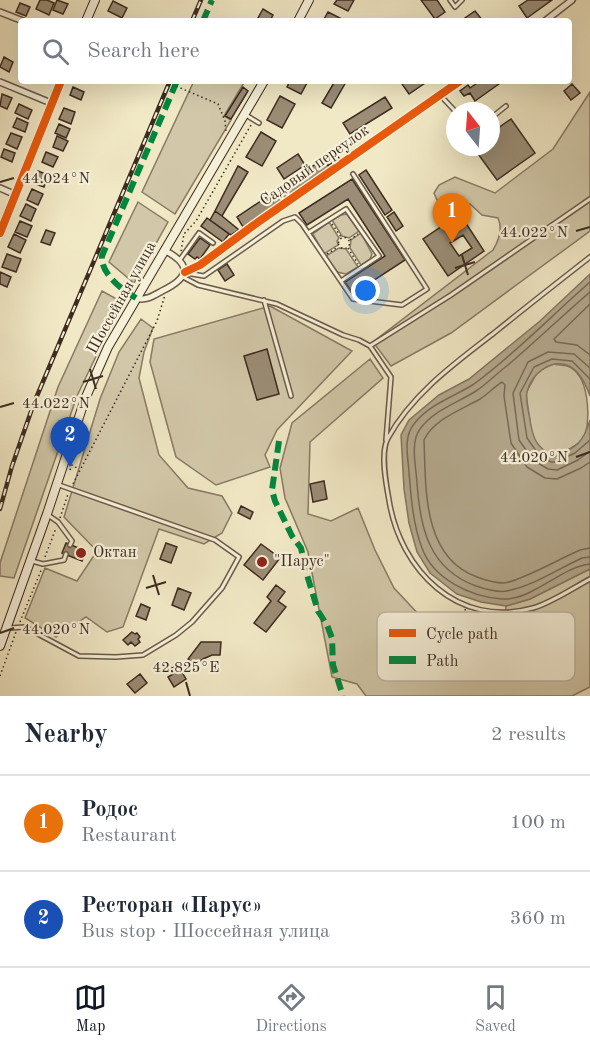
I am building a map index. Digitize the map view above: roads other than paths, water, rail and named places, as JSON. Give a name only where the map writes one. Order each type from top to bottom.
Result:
[{"type":"main road","points":[[87,18],[95,0]]},
{"type":"main road","points":[[300,18],[309,0]]},
{"type":"main road","points":[[0,233],[60,84]]},
{"type":"main road","name":"Шоссейная улица","points":[[0,646],[85,399],[108,347],[262,84]]},
{"type":"street","points":[[549,18],[572,0]]},
{"type":"street","points":[[0,12],[18,19]]},
{"type":"street","points":[[0,82],[51,103]]},
{"type":"street","name":"Садовый переулок","points":[[135,298],[142,300],[167,289],[254,225],[456,84]]},
{"type":"street","points":[[0,188],[16,195]]},
{"type":"street","points":[[164,250],[180,259],[184,275]]},
{"type":"lane","points":[[450,0],[455,7],[462,0]]},
{"type":"lane","points":[[440,95],[447,102]]},
{"type":"lane","points":[[500,111],[506,106]]},
{"type":"lane","points":[[244,115],[259,123]]},
{"type":"lane","points":[[184,275],[204,276],[287,218],[295,217],[309,233],[353,299],[402,305],[427,289],[353,174]]},
{"type":"lane","points":[[370,346],[451,295],[590,199]]},
{"type":"lane","points":[[309,233],[346,209],[379,256],[341,281]]},
{"type":"lane","points":[[180,259],[199,233],[213,243]]},
{"type":"lane","points":[[386,441],[400,418],[452,365],[590,257]]},
{"type":"lane","points":[[184,275],[198,285],[278,303],[370,346],[391,376],[385,478],[390,509],[404,550],[417,569],[448,596],[464,605],[506,612],[534,608],[590,579]]},
{"type":"lane","points":[[264,300],[291,396]]},
{"type":"lane","points":[[6,628],[25,627],[79,656],[143,655],[176,636],[192,622],[222,588],[240,557],[215,540],[57,484]]},
{"type":"lane","points":[[47,514],[58,522],[72,541],[70,545]]},
{"type":"lane","points":[[30,560],[43,564],[64,560],[66,554]]},
{"type":"water","points":[[590,274],[590,396],[576,371],[569,366],[555,364],[537,374],[529,386],[526,399],[534,437],[543,450],[554,457],[578,444],[590,420],[590,569],[530,599],[506,606],[481,602],[457,594],[430,573],[417,552],[409,523],[404,489],[401,435],[409,420],[439,395],[469,379],[540,321]]},
{"type":"railway","points":[[193,18],[201,0]]},
{"type":"railway","points":[[0,509],[34,403],[169,84]]},
{"type":"place","name":"Родос","points":[[452,243]]},
{"type":"place","name":"Ресторан «Парус»","points":[[70,467]]},
{"type":"place","name":"Октан","points":[[81,553]]},
{"type":"place","name":"\"Парус\"","points":[[262,562]]}]
